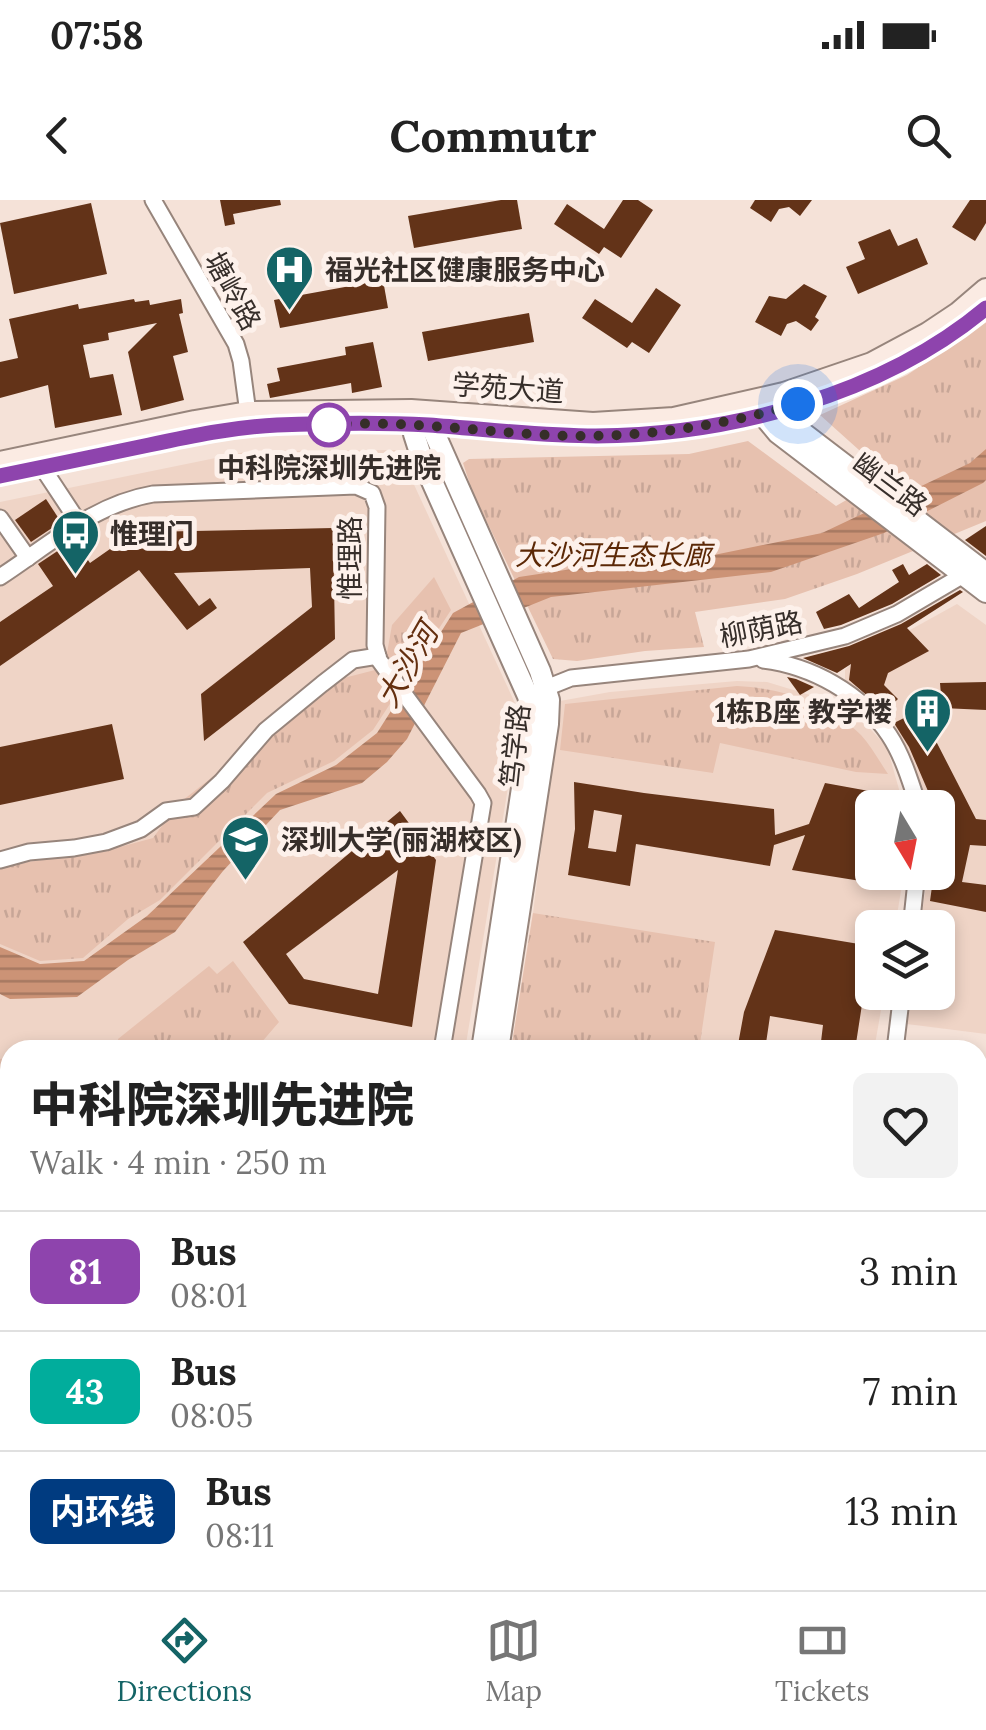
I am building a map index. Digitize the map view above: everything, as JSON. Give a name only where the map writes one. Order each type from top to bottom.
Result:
[{"type":"main road","name":"学苑大道","points":[[766,408],[886,357],[958,314],[986,290]]},
{"type":"main road","name":"学苑大道","points":[[0,463],[248,413],[621,424],[766,408],[824,397],[900,366],[947,338],[986,308]]},
{"type":"main road","name":"学苑大道","points":[[0,476],[238,428],[420,418]]},
{"type":"street","name":"塘岭路","points":[[153,200],[236,344],[248,413]]},
{"type":"street","name":"幽兰路","points":[[766,408],[778,433],[848,477],[937,545],[978,569],[986,592]]},
{"type":"street","name":"笃学路","points":[[420,418],[485,548],[510,630],[550,713],[500,1040]]},
{"type":"street","name":"笃学路","points":[[420,418],[422,459],[473,573],[510,630]]},
{"type":"street","points":[[42,467],[79,523]]},
{"type":"street","name":"惟理路","points":[[0,577],[102,508],[128,498],[356,486],[372,493],[377,507],[378,658]]},
{"type":"street","points":[[0,518],[28,558]]},
{"type":"street","name":"柳荫路","points":[[538,692],[572,678],[749,659],[845,636],[896,614],[978,569]]},
{"type":"street","points":[[0,860],[29,852],[106,842],[141,829],[166,810],[194,807],[266,730],[308,695],[353,660],[378,658],[483,804],[444,1040]]},
{"type":"street","points":[[749,659],[812,672],[862,704],[889,735],[912,790]]},
{"type":"street","name":"笃学路","points":[[484,1040],[538,692]]},
{"type":"street","points":[[896,1040],[900,1010]]},
{"type":"shaded area","points":[[986,449],[983,483],[884,533],[771,572],[551,597],[461,633],[407,739],[387,762],[362,783],[280,810],[223,871],[175,932],[77,997],[10,999],[0,994],[0,947],[40,964],[84,961],[147,916],[276,794],[336,765],[377,733],[453,613],[519,577],[699,558],[822,533],[970,463]]},
{"type":"shaded area","name":"深圳大学(丽湖校区)","points":[[398,450],[520,714],[467,1040],[0,1040],[0,502],[250,451]]},
{"type":"shaded area","points":[[957,604],[986,625],[986,1034],[907,1024],[909,1010],[955,1010],[955,910],[923,910],[925,890],[955,890],[955,790],[922,790],[908,753],[886,718],[845,683],[845,670],[854,661]]},
{"type":"shaded area","points":[[767,682],[833,702],[860,718],[887,747],[899,790],[855,790],[855,890],[901,890],[898,910],[855,910],[855,1010],[881,1010],[876,1040],[513,1040],[560,701],[610,692]]},
{"type":"green space","name":"大沙河生态长廊","points":[[986,313],[986,521],[785,599],[695,612],[704,647],[577,661],[553,659],[472,491],[463,463],[469,459],[689,454],[748,441],[836,506],[888,476],[820,415],[907,375],[952,345]]},
{"type":"green space","points":[[434,577],[451,610],[373,730],[334,761],[267,793],[160,900],[128,919],[83,958],[40,961],[0,944],[0,866],[105,851],[153,838],[178,804],[336,680],[375,670],[387,653],[392,625]]},
{"type":"green space","points":[[737,686],[787,694],[834,714],[861,735],[888,774],[856,772],[720,743],[713,773],[560,750],[565,704]]},
{"type":"green space","points":[[533,913],[715,942],[700,1040],[513,1040]]},
{"type":"green space","points":[[233,961],[279,1022],[264,1040],[118,1040],[209,966],[217,974]]},
{"type":"building","points":[[220,200],[280,200],[281,205],[233,214],[235,224],[225,226]]},
{"type":"building","points":[[517,200],[522,229],[414,248],[408,216]]},
{"type":"building","points":[[623,200],[638,200],[653,210],[621,258],[604,247],[599,254],[554,224],[567,204],[604,229]]},
{"type":"building","points":[[755,200],[812,200],[800,216],[789,207],[779,209],[771,222],[750,208]]},
{"type":"building","points":[[970,200],[986,200],[986,223],[975,241],[952,227]]},
{"type":"building","points":[[91,203],[107,274],[14,294],[0,223]]},
{"type":"building","points":[[890,229],[898,246],[917,238],[928,264],[858,294],[846,267],[865,259],[858,242]]},
{"type":"building","points":[[383,280],[388,308],[280,328],[274,300]]},
{"type":"building","points":[[804,284],[827,296],[811,331],[796,321],[787,324],[781,336],[755,322],[769,296],[786,299]]},
{"type":"building","points":[[656,288],[681,305],[649,353],[632,342],[627,348],[582,318],[595,299],[632,323]]},
{"type":"building","points":[[181,299],[183,313],[179,314],[188,352],[173,356],[184,400],[141,411],[128,352],[157,323],[108,333],[109,340],[83,345],[90,378],[113,374],[122,415],[55,428],[48,385],[0,398],[0,362],[18,358],[9,319],[78,304],[79,309],[149,300],[150,305]]},
{"type":"building","points":[[529,313],[534,342],[428,361],[422,332]]},
{"type":"building","points":[[373,342],[382,387],[352,393],[351,383],[270,398],[267,384],[280,381],[277,368],[346,355],[345,347]]},
{"type":"building","points":[[46,499],[61,522],[31,542],[15,520]]},
{"type":"building","points":[[986,526],[986,556],[965,540]]},
{"type":"building","points":[[333,528],[335,639],[204,741],[201,694],[312,607],[310,568],[174,573],[199,606],[210,598],[217,608],[187,630],[139,570],[0,666],[0,622],[53,586],[38,564],[74,540],[90,563],[120,542],[124,547],[145,532]]},
{"type":"building","points":[[903,564],[909,575],[927,564],[941,575],[892,604],[824,629],[816,612],[849,594],[859,608],[899,582],[892,570]]},
{"type":"building","points":[[960,590],[963,592],[907,628],[929,651],[888,673],[884,685],[898,699],[885,711],[849,680],[851,664],[837,673],[803,658],[849,646],[901,624]]},
{"type":"building","points":[[787,677],[796,679],[814,687],[800,695]]},
{"type":"building","points":[[986,682],[986,710],[942,708],[940,683]]},
{"type":"building","points":[[920,710],[976,819],[986,820],[986,846],[970,845],[962,882],[986,885],[986,912],[930,901],[932,890],[955,890],[955,790],[928,790],[894,723]]},
{"type":"building","points":[[112,724],[124,779],[0,805],[0,747]]},
{"type":"building","points":[[574,782],[774,809],[775,835],[809,824],[825,783],[864,790],[855,790],[855,880],[792,870],[805,835],[774,845],[770,866],[636,844],[630,886],[568,875],[575,829]],"holes":[[[594,810],[622,815],[616,852],[588,848]]]},
{"type":"building","points":[[400,811],[436,860],[412,1027],[289,1004],[243,942]],"holes":[[[398,870],[378,994],[304,979],[286,954]]]},
{"type":"building","points":[[775,930],[855,943],[855,1010],[861,1010],[857,1040],[821,1040],[823,1025],[770,1016],[766,1040],[739,1040],[744,1012]]},
{"type":"bus line","name":"81","points":[[0,476],[197,435],[256,427],[390,424],[594,436],[698,427],[793,406],[872,378],[924,352],[986,308]]},
{"type":"place","name":"福光社区健康服务中心","points":[[290,312]]},
{"type":"place","name":"中科院深圳先进院","points":[[329,425]]},
{"type":"place","name":"惟理门","points":[[75,576]]},
{"type":"place","name":"1栋B座 教学楼","points":[[927,754]]},
{"type":"place","name":"深圳大学(丽湖校区)","points":[[246,882]]},
{"type":"route","points":[[329,425],[423,425],[568,436],[644,434],[698,427],[798,404]]},
{"type":"water label","name":"大沙河","points":[[407,665]]}]
